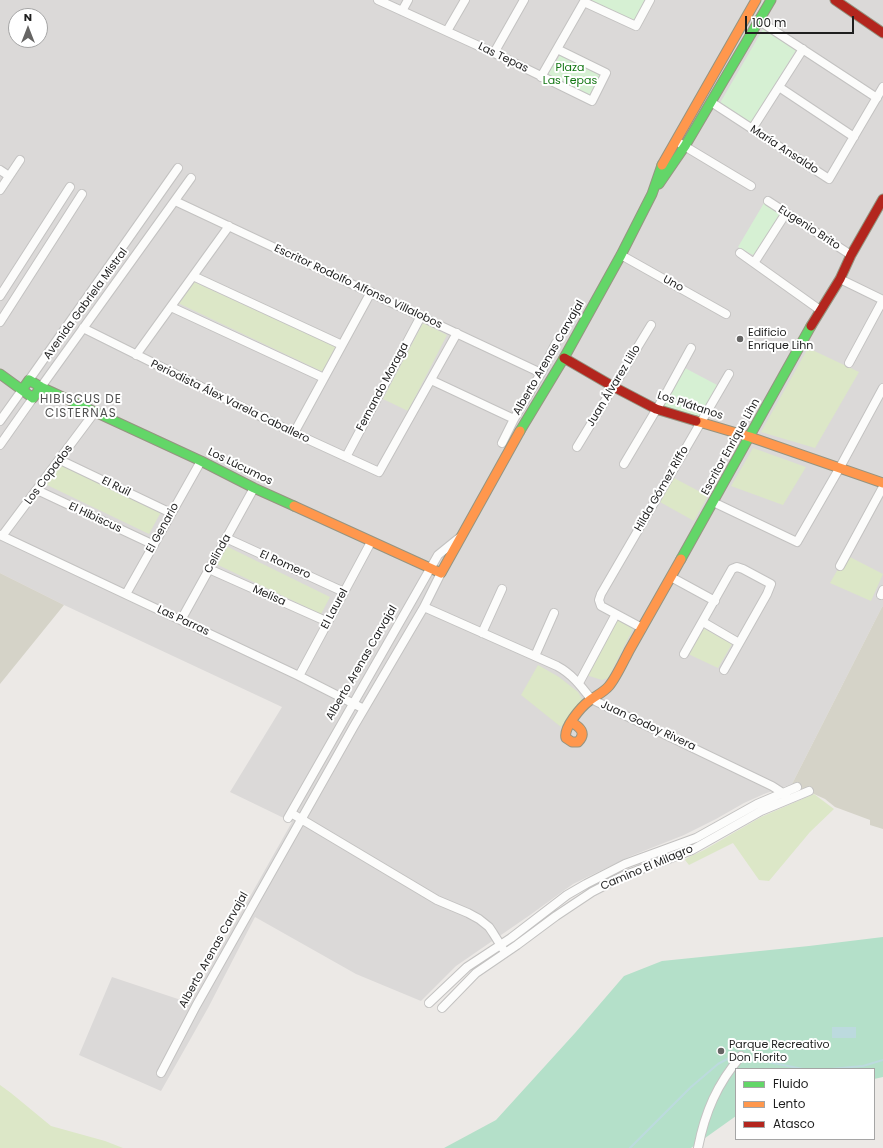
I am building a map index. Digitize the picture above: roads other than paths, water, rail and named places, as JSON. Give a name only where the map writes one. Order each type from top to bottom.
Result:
[{"type":"street","name":"Las Tepas","points":[[378,0],[494,53],[592,101],[606,72],[557,49]]},
{"type":"street","points":[[402,11],[408,0]]},
{"type":"street","points":[[447,31],[465,0]]},
{"type":"street","points":[[494,53],[524,0]]},
{"type":"street","points":[[541,77],[585,1],[636,26],[650,0]]},
{"type":"street","name":"Alberto Arenas Carvajal","points":[[161,1073],[196,1006],[364,709],[424,607],[511,447],[564,358],[621,255],[652,194],[663,162],[756,0]]},
{"type":"street","name":"Alberto Arenas Carvajal","points":[[652,194],[685,146],[771,0]]},
{"type":"street","points":[[836,0],[883,33]]},
{"type":"street","points":[[758,20],[877,98]]},
{"type":"street","points":[[752,129],[803,49]]},
{"type":"street","points":[[716,70],[726,76]]},
{"type":"street","points":[[779,87],[854,137]]},
{"type":"street","name":"María Ansaldo","points":[[711,102],[829,179],[883,87]]},
{"type":"street","points":[[675,140],[751,186]]},
{"type":"street","points":[[0,190],[20,160]]},
{"type":"street","name":"Avenida Gabriela Mistral","points":[[0,421],[178,168]]},
{"type":"street","points":[[0,170],[10,176]]},
{"type":"street","name":"Avenida Gabriela Mistral","points":[[0,445],[191,178]]},
{"type":"street","points":[[0,296],[70,187]]},
{"type":"street","points":[[0,322],[82,194]]},
{"type":"street","name":"Escritor Enrique Lihn","points":[[571,722],[577,713],[591,699],[604,692],[610,686],[820,310],[840,279],[851,255],[883,199]]},
{"type":"street","name":"Escritor Rodolfo Alfonso Villalobos","points":[[175,201],[541,373]]},
{"type":"street","name":"Eugenio Brito","points":[[768,201],[851,255]]},
{"type":"street","points":[[754,263],[786,213]]},
{"type":"street","points":[[136,355],[230,226]]},
{"type":"street","points":[[740,253],[820,310]]},
{"type":"street","name":"Uno","points":[[621,255],[726,314]]},
{"type":"street","points":[[193,276],[342,345]]},
{"type":"street","points":[[840,279],[883,300],[848,363]]},
{"type":"street","points":[[294,433],[370,292]]},
{"type":"street","points":[[171,307],[324,378]]},
{"type":"street","name":"Fernando Moraga","points":[[346,457],[421,316]]},
{"type":"street","name":"Juan Álvarez Lillo","points":[[577,447],[651,325]]},
{"type":"street","name":"Periodista Álex Varela Caballero","points":[[83,328],[294,433],[379,472],[431,380]]},
{"type":"street","points":[[457,333],[431,380],[514,419]]},
{"type":"street","name":"Alberto Arenas Carvajal","points":[[502,443],[556,343]]},
{"type":"street","points":[[624,464],[691,348]]},
{"type":"street","name":"Los Plátanos","points":[[564,358],[656,409],[750,437],[883,483]]},
{"type":"street","points":[[0,374],[33,398]]},
{"type":"street","name":"Hilda Gómez Riffo","points":[[616,614],[601,606],[599,600],[601,594],[729,374]]},
{"type":"street","name":"Los Lúcumos","points":[[29,380],[94,413],[201,461],[254,488],[442,574]]},
{"type":"street","points":[[713,502],[797,542],[840,469],[883,388]]},
{"type":"street","name":"Los Copados","points":[[1,536],[60,460],[94,413]]},
{"type":"street","name":"El Ruil","points":[[60,460],[171,513]]},
{"type":"street","name":"El Genario","points":[[126,594],[201,461]]},
{"type":"street","points":[[840,566],[883,487]]},
{"type":"street","name":"Celinda","points":[[181,620],[254,488]]},
{"type":"street","name":"El Hibiscus","points":[[37,490],[154,545]]},
{"type":"street","name":"Alberto Arenas Carvajal","points":[[302,819],[289,815],[430,568],[442,551],[464,533]]},
{"type":"street","name":"Las Parras","points":[[1,536],[299,676],[364,709]]},
{"type":"street","name":"El Romero","points":[[226,538],[344,592]]},
{"type":"street","name":"El Laurel","points":[[299,676],[372,542]]},
{"type":"street","points":[[684,654],[732,570],[737,567],[744,569],[771,584],[724,670]]},
{"type":"street","name":"Melisa","points":[[209,569],[328,622]]},
{"type":"street","points":[[671,577],[715,601]]},
{"type":"street","points":[[482,633],[502,589]]},
{"type":"street","name":"Juan Godoy Rivera","points":[[424,607],[562,668],[579,683],[591,699],[772,786],[783,792],[790,799]]},
{"type":"street","points":[[535,656],[554,613]]},
{"type":"street","points":[[579,683],[616,614],[642,628]]},
{"type":"street","points":[[703,622],[739,643]]},
{"type":"street","name":"Camino El Milagro","points":[[429,1003],[467,967],[511,938],[567,895],[625,864],[696,838],[744,810],[797,786]]},
{"type":"street","name":"Camino El Milagro","points":[[442,1008],[476,973],[518,946],[575,902],[605,885],[645,867],[692,850],[754,815],[809,792]]},
{"type":"street","points":[[302,819],[437,900],[479,919],[489,927],[505,953]]},
{"type":"street","points":[[698,1148],[710,1105],[722,1082],[739,1059]]},
{"type":"water","points":[[832,1027],[856,1027],[856,1038],[832,1038]]},
{"type":"waterway","points":[[630,1148],[691,1087],[718,1064],[729,1058],[735,1058]]},
{"type":"waterway","points":[[741,1059],[758,1060],[798,1068]]},
{"type":"waterway","points":[[841,1068],[863,1066],[883,1060]]},
{"type":"place","name":"Edificio Enrique Lihn","points":[[740,339]]},
{"type":"place","name":"Parque Recreativo Don Florito","points":[[721,1051]]},
{"type":"district","name":"HIBISCUS DE CISTERNAS","points":[[81,407]]},
{"type":"park label","name":"Plaza Las Tepas","points":[[570,74]]}]
